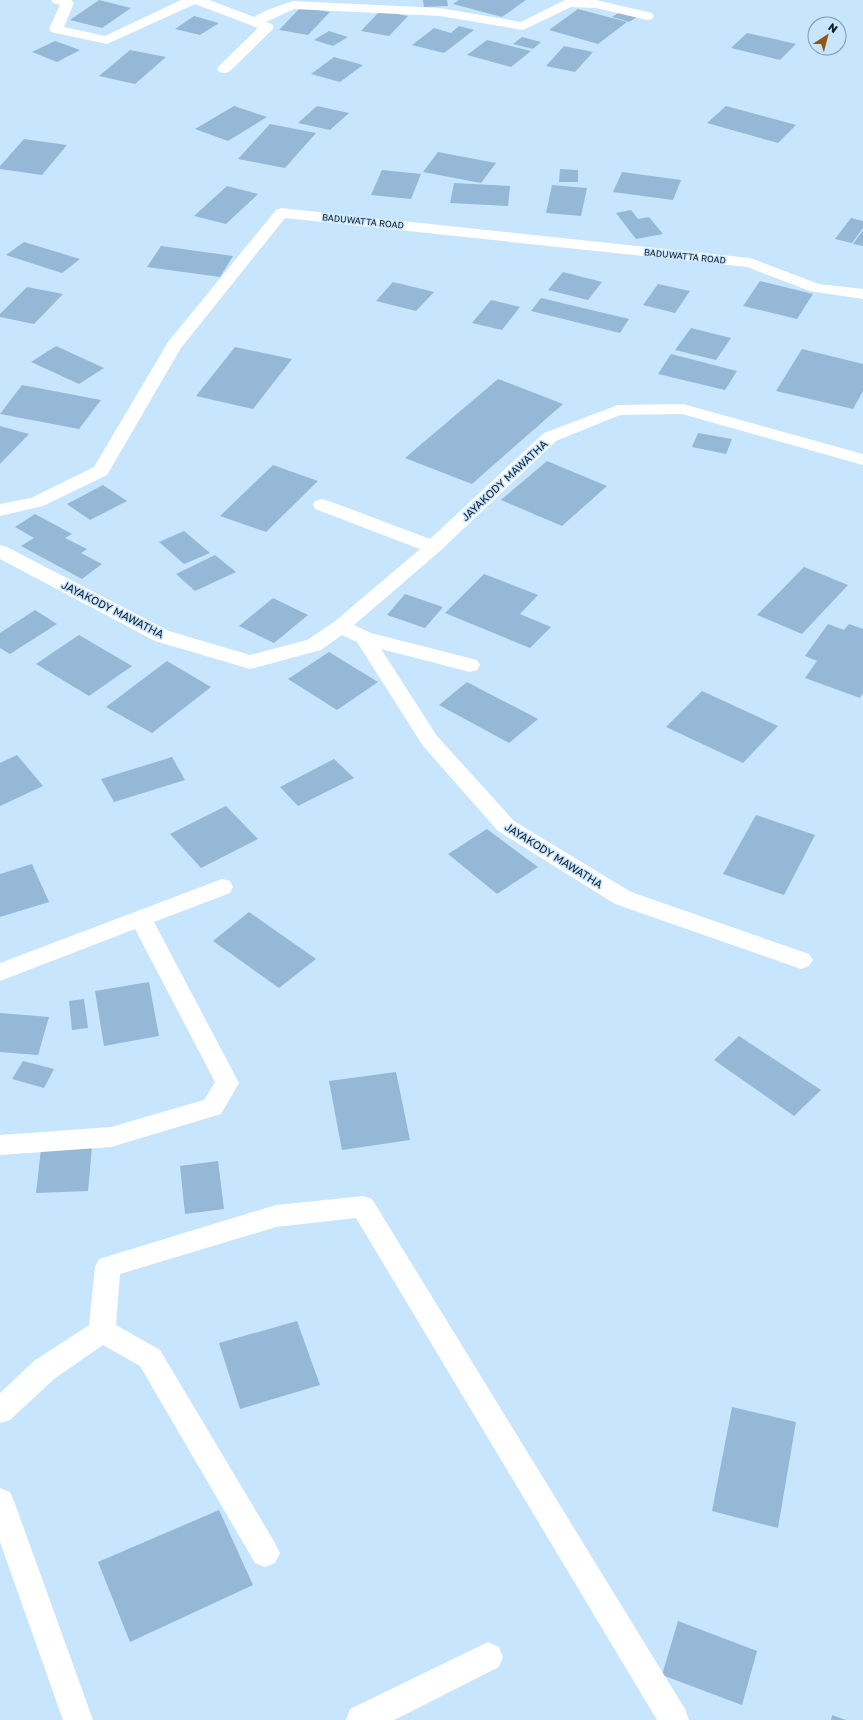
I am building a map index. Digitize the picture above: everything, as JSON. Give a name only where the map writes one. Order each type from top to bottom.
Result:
[{"type":"street","points":[[58,0],[67,3],[56,29],[107,40],[192,0]]},
{"type":"street","points":[[163,0],[176,7]]},
{"type":"street","points":[[197,0],[267,27],[224,69]]},
{"type":"street","points":[[256,22],[272,13],[293,5],[440,12],[523,26],[569,2],[596,4],[647,16]]},
{"type":"street","name":"BADUWATTA ROAD","points":[[0,510],[38,502],[100,471],[174,346],[281,213],[750,263],[816,288],[863,294]]},
{"type":"street","name":"JAYAKODY MAWATHA","points":[[0,551],[162,636],[250,662],[314,645],[341,626],[432,547],[550,437],[618,410],[683,409],[863,460]]},
{"type":"street","points":[[322,505],[432,547]]},
{"type":"street","name":"JAYAKODY MAWATHA","points":[[341,626],[364,638],[430,741],[506,826],[623,898],[801,960]]},
{"type":"street","points":[[364,638],[470,665]]},
{"type":"street","points":[[0,972],[222,887]]},
{"type":"street","points":[[0,1145],[111,1137],[212,1107],[227,1083],[140,918]]},
{"type":"street","points":[[102,1331],[108,1267],[276,1216],[363,1207],[674,1720]]},
{"type":"street","points":[[0,1411],[44,1370],[102,1331]]},
{"type":"street","points":[[102,1331],[150,1358],[265,1553]]},
{"type":"street","points":[[0,1501],[78,1720]]},
{"type":"street","points":[[361,1720],[488,1657]]},
{"type":"building","points":[[99,0],[131,8],[102,28],[70,20]]},
{"type":"building","points":[[423,0],[447,0],[448,6],[424,7]]},
{"type":"building","points":[[459,0],[526,0],[502,17],[453,4]]},
{"type":"building","points":[[301,7],[330,12],[308,35],[279,30]]},
{"type":"building","points":[[578,9],[627,22],[598,44],[549,30]]},
{"type":"building","points":[[380,11],[408,16],[389,36],[361,31]]},
{"type":"building","points":[[620,12],[637,17],[629,22],[612,17]]},
{"type":"building","points":[[194,16],[219,23],[200,35],[175,29]]},
{"type":"building","points":[[459,26],[474,30],[444,53],[412,45],[434,28],[451,33]]},
{"type":"building","points":[[329,31],[348,37],[333,46],[314,40]]},
{"type":"building","points":[[747,33],[796,44],[780,60],[731,48]]},
{"type":"building","points":[[522,37],[541,42],[533,49],[513,44]]},
{"type":"building","points":[[487,40],[531,51],[511,67],[467,55]]},
{"type":"building","points":[[55,41],[80,50],[57,62],[32,52]]},
{"type":"building","points":[[564,46],[593,52],[575,72],[546,66]]},
{"type":"building","points":[[130,50],[166,57],[135,84],[99,76]]},
{"type":"building","points":[[334,57],[363,65],[340,82],[311,74]]},
{"type":"building","points":[[234,106],[267,117],[228,141],[195,129]]},
{"type":"building","points":[[317,106],[349,113],[330,130],[298,123]]},
{"type":"building","points":[[726,106],[796,125],[778,143],[707,123]]},
{"type":"building","points":[[270,124],[316,133],[285,168],[238,159]]},
{"type":"building","points":[[24,139],[67,145],[42,175],[0,169],[0,166]]},
{"type":"building","points":[[438,152],[496,163],[481,183],[423,172]]},
{"type":"building","points":[[560,169],[578,170],[578,182],[559,182]]},
{"type":"building","points":[[382,170],[421,174],[411,199],[371,195]]},
{"type":"building","points":[[622,172],[681,180],[673,200],[613,192]]},
{"type":"building","points":[[454,183],[510,186],[508,206],[450,203]]},
{"type":"building","points":[[552,185],[587,188],[581,216],[546,213]]},
{"type":"building","points":[[227,186],[258,194],[226,224],[194,216]]},
{"type":"building","points":[[631,210],[638,219],[649,217],[663,234],[636,239],[616,213]]},
{"type":"building","points":[[851,218],[863,221],[863,228],[852,243],[835,239]]},
{"type":"building","points":[[863,230],[863,246],[853,244]]},
{"type":"building","points":[[24,242],[80,259],[62,273],[6,255]]},
{"type":"building","points":[[161,246],[233,256],[220,277],[147,267]]},
{"type":"building","points":[[563,272],[602,282],[588,300],[548,290]]},
{"type":"building","points":[[760,281],[813,294],[797,319],[743,306]]},
{"type":"building","points":[[393,282],[434,292],[416,311],[376,301]]},
{"type":"building","points":[[658,284],[690,291],[675,313],[643,305]]},
{"type":"building","points":[[27,287],[63,294],[34,324],[0,317],[0,314]]},
{"type":"building","points":[[541,298],[629,319],[620,333],[531,311]]},
{"type":"building","points":[[491,300],[520,307],[502,330],[472,323]]},
{"type":"building","points":[[691,328],[731,338],[716,360],[675,350]]},
{"type":"building","points":[[56,346],[104,368],[79,384],[31,362]]},
{"type":"building","points":[[235,347],[292,359],[253,409],[196,396]]},
{"type":"building","points":[[802,349],[863,364],[863,391],[853,409],[776,391]]},
{"type":"building","points":[[671,354],[737,371],[725,390],[658,374]]},
{"type":"building","points":[[498,379],[563,404],[472,484],[405,458]]},
{"type":"building","points":[[22,385],[101,400],[79,429],[0,414]]},
{"type":"building","points":[[0,426],[29,434],[0,464]]},
{"type":"building","points":[[698,433],[732,439],[726,454],[692,447]]},
{"type":"building","points":[[547,461],[607,486],[562,526],[501,500]]},
{"type":"building","points":[[273,465],[318,481],[266,532],[220,516]]},
{"type":"building","points":[[103,485],[127,501],[90,520],[67,504]]},
{"type":"building","points":[[35,514],[72,534],[65,538],[87,549],[81,553],[102,564],[82,579],[21,546],[34,538],[15,527]]},
{"type":"building","points":[[184,531],[210,553],[184,564],[159,542]]},
{"type":"building","points":[[215,555],[236,572],[195,591],[176,574]]},
{"type":"building","points":[[804,567],[848,585],[802,634],[757,615]]},
{"type":"building","points":[[484,574],[538,595],[520,614],[551,627],[530,648],[445,613]]},
{"type":"building","points":[[405,594],[443,607],[425,628],[387,615]]},
{"type":"building","points":[[273,598],[308,615],[274,643],[239,626]]},
{"type":"building","points":[[35,610],[57,624],[10,654],[0,648],[0,633]]},
{"type":"building","points":[[828,624],[844,630],[849,624],[863,629],[863,693],[860,698],[805,678],[817,661],[805,656]]},
{"type":"building","points":[[79,635],[132,666],[89,696],[36,664]]},
{"type":"building","points":[[329,652],[378,682],[337,710],[288,679]]},
{"type":"building","points":[[167,661],[211,687],[152,733],[106,707]]},
{"type":"building","points":[[467,682],[538,719],[509,743],[439,705]]},
{"type":"building","points":[[702,691],[778,726],[743,763],[666,727]]},
{"type":"building","points":[[17,755],[43,786],[0,806],[0,763]]},
{"type":"building","points":[[172,757],[185,780],[114,802],[101,779]]},
{"type":"building","points":[[334,759],[354,778],[298,806],[280,787]]},
{"type":"building","points":[[226,806],[258,839],[201,868],[170,834]]},
{"type":"building","points":[[756,815],[815,835],[784,895],[723,874]]},
{"type":"building","points":[[487,829],[538,867],[497,894],[448,854]]},
{"type":"building","points":[[32,864],[49,902],[0,917],[0,874]]},
{"type":"building","points":[[249,912],[316,959],[279,988],[213,941]]},
{"type":"building","points":[[149,982],[159,1036],[104,1046],[95,991]]},
{"type":"building","points":[[84,999],[88,1028],[72,1030],[69,1001]]},
{"type":"building","points":[[0,1013],[49,1017],[38,1055],[0,1052]]},
{"type":"building","points":[[739,1036],[821,1090],[794,1116],[714,1060]]},
{"type":"building","points":[[23,1061],[54,1069],[44,1088],[12,1079]]},
{"type":"building","points":[[396,1072],[410,1140],[342,1150],[329,1081]]},
{"type":"building","points":[[92,1147],[88,1191],[36,1193],[41,1149]]},
{"type":"building","points":[[218,1161],[224,1209],[185,1214],[180,1166]]},
{"type":"building","points":[[297,1321],[320,1385],[240,1409],[219,1343]]},
{"type":"building","points":[[732,1407],[796,1422],[778,1528],[712,1511]]},
{"type":"building","points":[[219,1510],[253,1585],[130,1642],[98,1562]]},
{"type":"building","points":[[678,1621],[757,1651],[742,1705],[662,1675]]},
{"type":"building","points":[[832,1715],[846,1720],[831,1720]]}]
